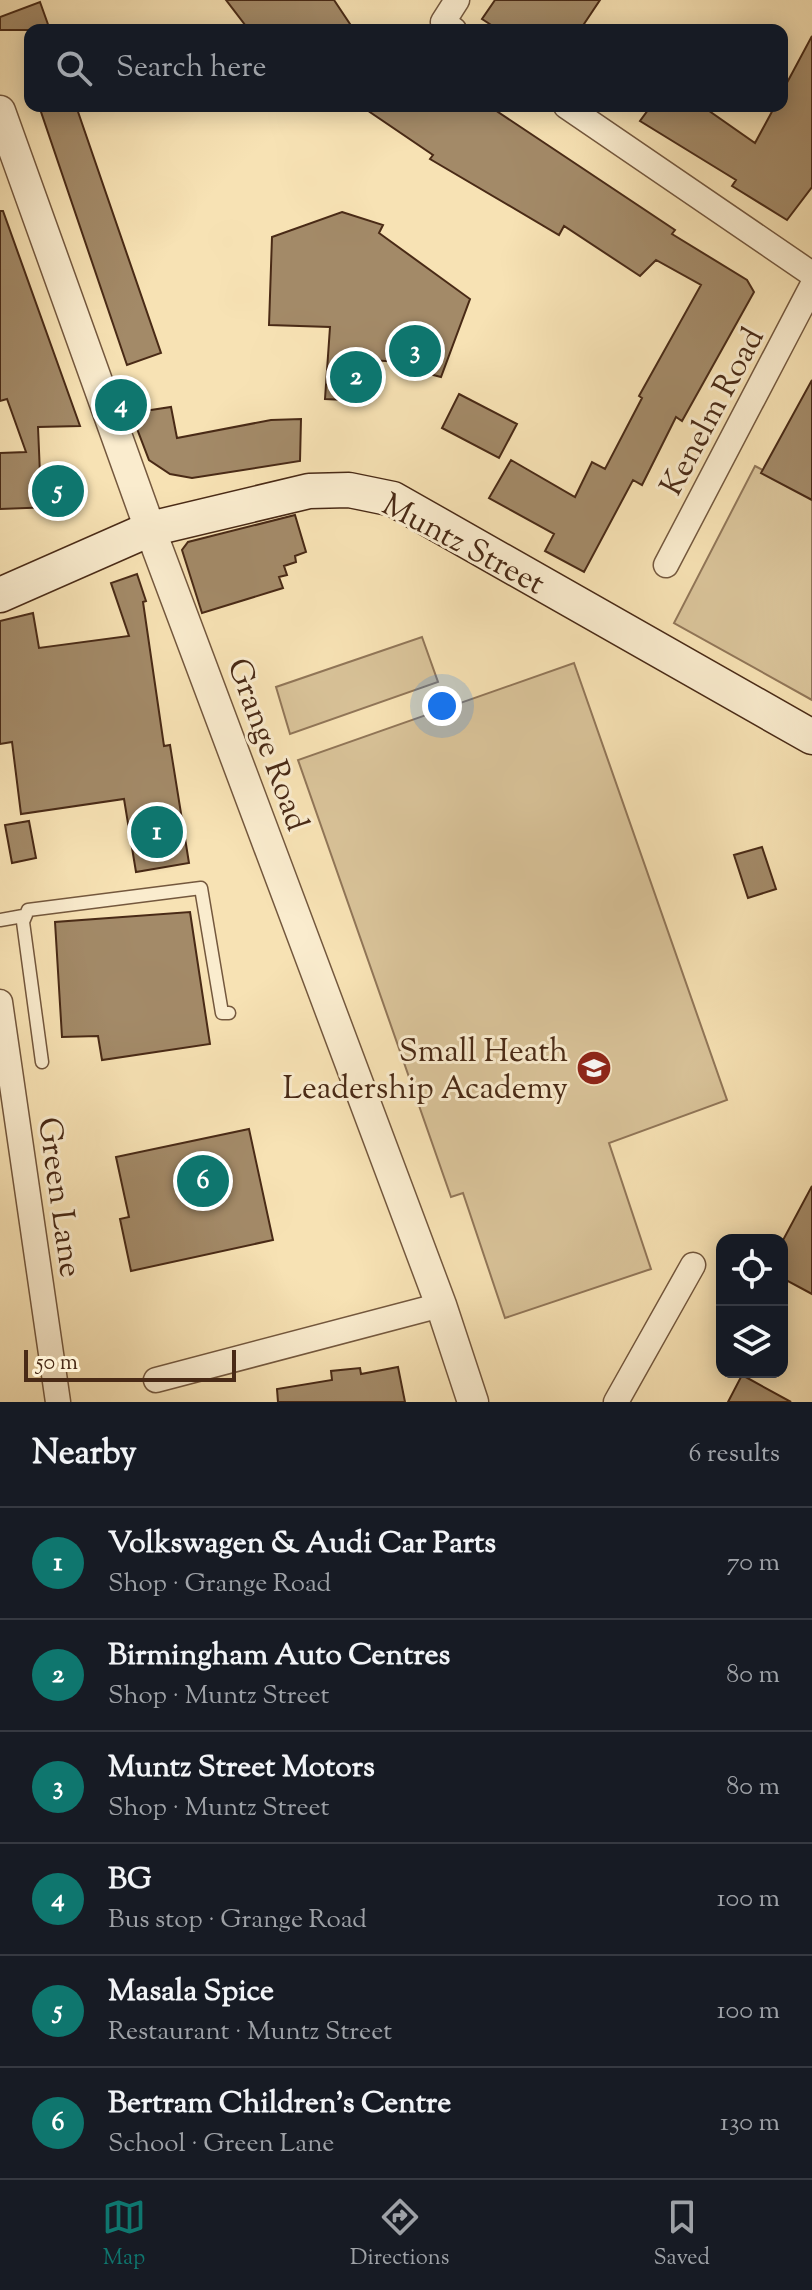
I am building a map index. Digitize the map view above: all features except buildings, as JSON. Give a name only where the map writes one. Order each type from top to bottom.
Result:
[{"type":"main road","name":"Muntz Street","points":[[0,595],[150,529],[309,491],[349,490],[393,499],[812,737]]},
{"type":"street","points":[[446,24],[443,22],[457,0]]},
{"type":"street","name":"Grange Road","points":[[0,111],[150,529],[441,1305],[473,1402]]},
{"type":"street","points":[[575,112],[812,274]]},
{"type":"street","name":"Kenelm Road","points":[[666,565],[812,286]]},
{"type":"street","name":"Green Lane","points":[[0,1002],[58,1402]]},
{"type":"street","points":[[616,1402],[693,1265]]},
{"type":"street","points":[[156,1380],[441,1305]]},
{"type":"lane","points":[[0,920],[23,916],[38,908],[201,888],[216,952],[222,1013],[229,1013]]},
{"type":"lane","points":[[23,916],[42,1062]]},
{"type":"shaded area","points":[[755,466],[812,496],[812,700],[674,623]]},
{"type":"shaded area","points":[[422,637],[438,682],[290,734],[276,687]]},
{"type":"shaded area","points":[[574,663],[727,1100],[609,1143],[651,1269],[505,1318],[463,1193],[451,1197],[298,760]]},
{"type":"place","name":"Muntz Street Motors","points":[[415,351]]},
{"type":"place","name":"Birmingham Auto Centres","points":[[356,377]]},
{"type":"place","name":"BG","points":[[121,405]]},
{"type":"place","name":"Masala Spice","points":[[58,491]]},
{"type":"place","name":"Volkswagen & Audi Car Parts","points":[[157,832]]},
{"type":"place","name":"Small Heath Leadership Academy","points":[[594,1068]]},
{"type":"place","name":"Bertram Children's Centre","points":[[203,1181]]}]
